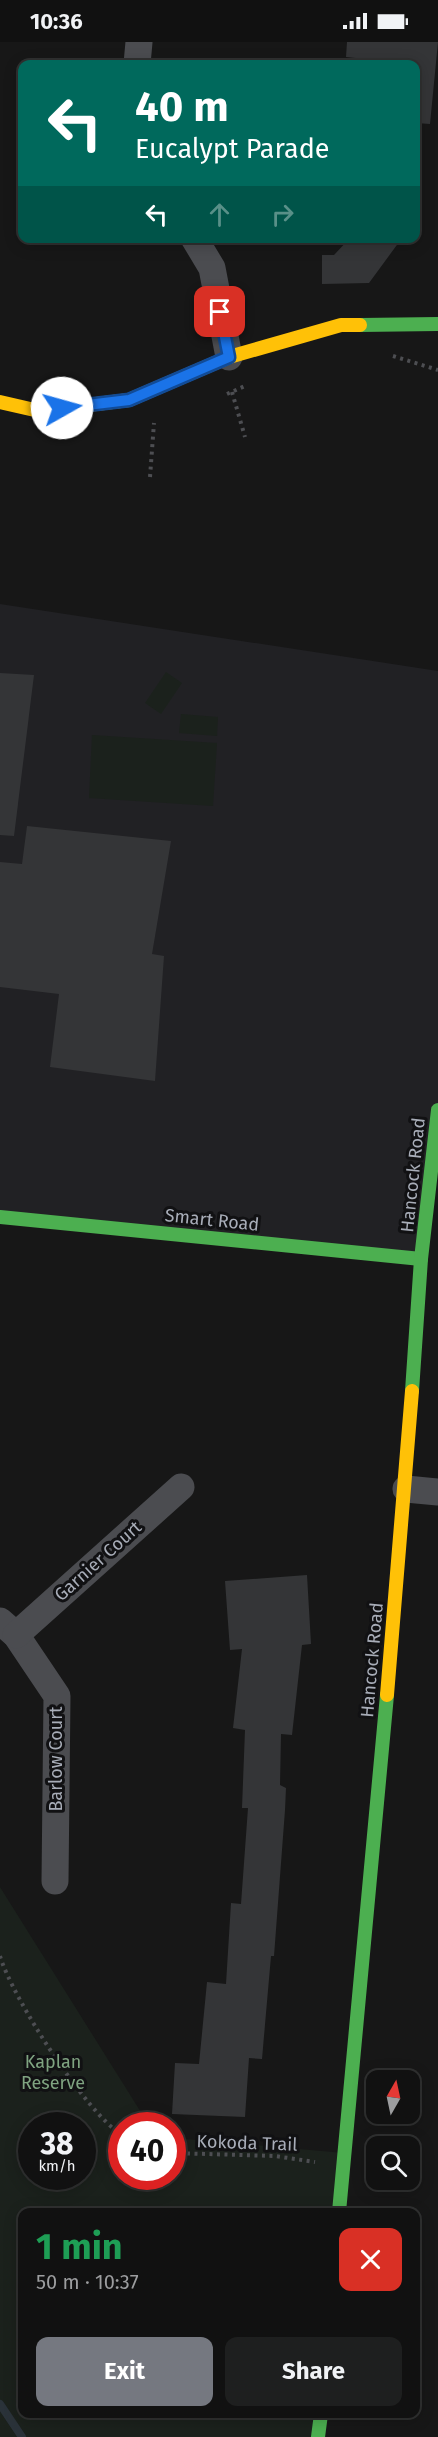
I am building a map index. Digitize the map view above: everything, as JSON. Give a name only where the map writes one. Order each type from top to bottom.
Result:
[{"type":"main road","points":[[0,402],[39,411],[129,400],[229,357],[340,326],[438,324]]},
{"type":"main road","name":"Hancock Road","points":[[339,2208],[406,1489],[421,1259],[438,1110]]},
{"type":"main road","name":"Smart Road","points":[[0,1217],[421,1259]]},
{"type":"main road","points":[[318,2437],[320,2418]]},
{"type":"street","points":[[137,60],[139,42]]},
{"type":"street","points":[[197,243],[212,268],[229,357]]},
{"type":"street","name":"Garnier Court","points":[[8,1628],[181,1487]]},
{"type":"street","points":[[406,1489],[438,1492]]},
{"type":"street","name":"Barlow Court","points":[[8,1628],[57,1696],[55,1881]]},
{"type":"path","points":[[388,355],[438,370]]},
{"type":"path","points":[[222,395],[252,383]]},
{"type":"path","points":[[232,392],[245,437]]},
{"type":"path","points":[[150,477],[154,420]]},
{"type":"path","points":[[0,1956],[5,1972],[29,2016],[93,2109],[108,2122]]},
{"type":"path","name":"Kokoda Trail","points":[[186,2153],[302,2158],[324,2165],[341,2191]]},
{"type":"shaded area","points":[[0,604],[438,671],[438,1112],[421,1259],[0,1218]]},
{"type":"green space","points":[[166,672],[182,683],[161,714],[145,703]]},
{"type":"green space","points":[[181,714],[218,717],[217,736],[179,733]]},
{"type":"green space","points":[[92,735],[217,743],[213,806],[89,798]]},
{"type":"green space","name":"Kaplan Reserve","points":[[0,1887],[141,2112],[108,2112],[108,2190],[186,2190],[186,2139],[344,2153],[339,2208],[18,2208],[18,2418],[321,2418],[319,2437],[0,2437]]},
{"type":"building","points":[[347,42],[438,42],[430,124],[420,123],[420,60],[374,60],[346,57]]},
{"type":"building","points":[[345,243],[398,243],[369,283],[322,284],[322,255],[334,255]]},
{"type":"building","points":[[0,673],[34,675],[14,836],[0,835]]},
{"type":"building","points":[[27,826],[171,841],[152,954],[164,956],[155,1081],[50,1067],[59,994],[0,987],[0,862],[22,864]]},
{"type":"building","points":[[307,1575],[311,1644],[302,1645],[292,1735],[281,1734],[280,1785],[286,1788],[274,1956],[271,1956],[262,2059],[249,2058],[245,2117],[172,2112],[175,2063],[199,2064],[207,1982],[226,1984],[231,1903],[241,1904],[248,1808],[242,1808],[245,1730],[233,1728],[242,1649],[230,1650],[225,1581]]},
{"type":"waterway","points":[[0,2404],[22,2437]]},
{"type":"traffic: fast","points":[[360,325],[438,324]]},
{"type":"traffic: fast","points":[[412,1391],[421,1259],[438,1110]]},
{"type":"traffic: fast","points":[[0,1217],[421,1259]]},
{"type":"traffic: fast","points":[[339,2208],[387,1695]]},
{"type":"traffic: fast","points":[[318,2437],[320,2418]]},
{"type":"traffic: slow","points":[[0,402],[39,411],[129,400],[229,357],[341,325],[360,325]]},
{"type":"traffic: slow","points":[[387,1695],[412,1391]]},
{"type":"route","points":[[62,408],[129,400],[229,357],[220,312]]}]
